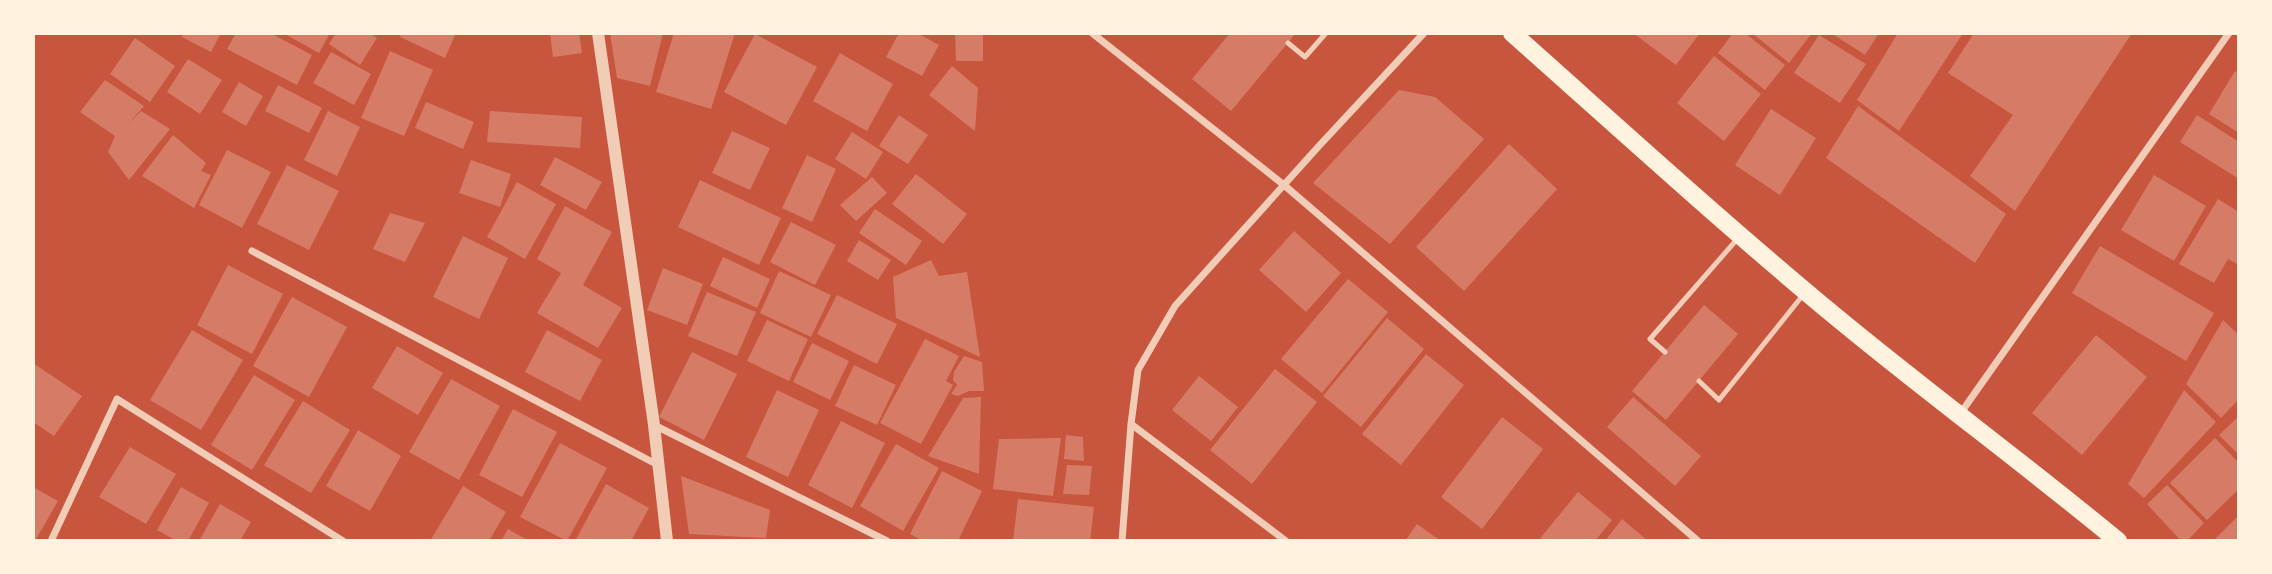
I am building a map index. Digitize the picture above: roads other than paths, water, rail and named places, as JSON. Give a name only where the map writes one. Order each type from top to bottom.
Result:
[{"type":"main road","points":[[1512,33],[1806,291],[2118,541]]},
{"type":"street","points":[[598,33],[654,425],[667,541]]},
{"type":"street","points":[[1092,33],[1284,185],[1698,541]]},
{"type":"street","points":[[1122,541],[1138,370],[1175,306],[1424,33]]},
{"type":"street","points":[[1960,414],[2229,33]]},
{"type":"street","points":[[252,251],[658,466]]},
{"type":"street","points":[[51,541],[117,399],[343,541]]},
{"type":"street","points":[[1131,424],[1286,541]]},
{"type":"street","points":[[654,425],[887,541]]},
{"type":"lane","points":[[1288,43],[1305,57],[1326,33]]},
{"type":"lane","points":[[1665,352],[1650,339],[1741,235]]},
{"type":"lane","points":[[1699,381],[1719,400],[1806,291]]}]
